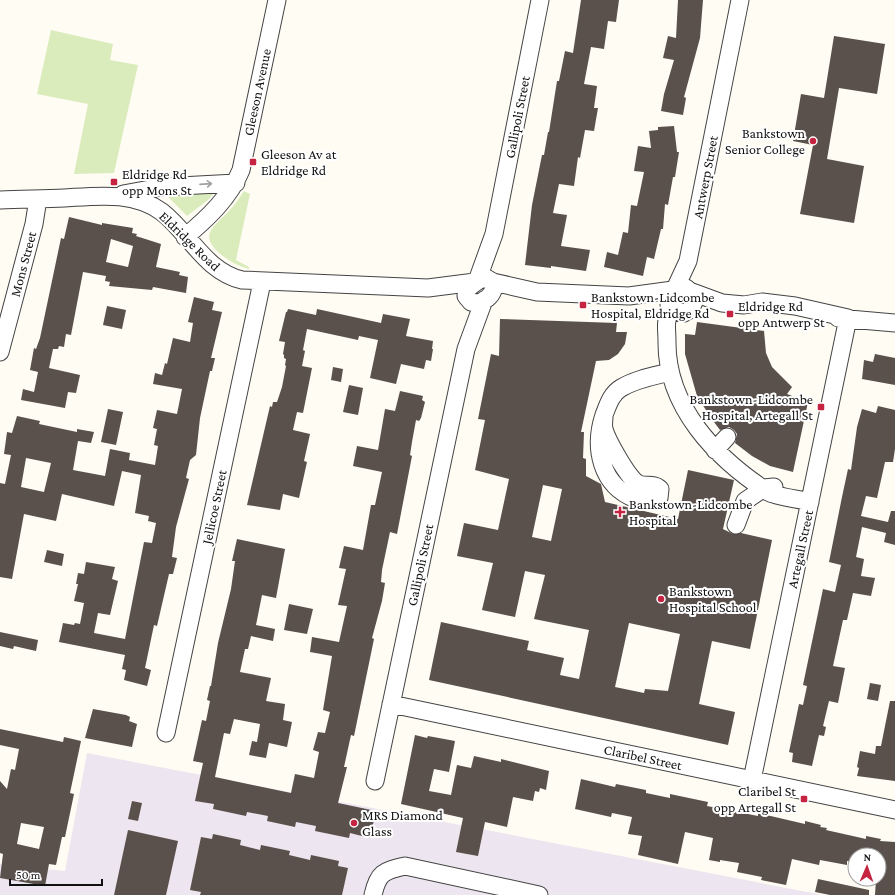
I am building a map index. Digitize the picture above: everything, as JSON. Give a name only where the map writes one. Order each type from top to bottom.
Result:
[{"type":"street","name":"Gleeson Avenue","points":[[185,237],[220,205],[236,183],[241,170],[277,0]]},
{"type":"street","name":"Gallipoli Street","points":[[375,781],[466,349],[485,299],[494,292],[484,282],[494,262],[494,234],[540,0]]},
{"type":"street","name":"Antwerp Street","points":[[670,372],[667,338],[681,300],[740,0]]},
{"type":"street","points":[[112,196],[161,187],[236,183]]},
{"type":"street","name":"Eldridge Road","points":[[0,200],[112,196],[129,198],[151,205],[163,214],[207,261],[220,271],[234,278],[262,282],[428,288],[484,282],[537,292],[681,300],[699,306],[722,303],[744,305],[761,313],[800,318],[848,318],[895,323]]},
{"type":"street","name":"Mons Street","points":[[0,352],[34,224],[38,199]]},
{"type":"street","name":"Jellicoe Street","points":[[166,732],[262,282]]},
{"type":"street","points":[[467,297],[467,289],[484,282]]},
{"type":"street","name":"Eldridge Road","points":[[428,288],[467,297],[475,304],[485,299],[537,292]]},
{"type":"street","name":"Gallipoli Street","points":[[466,349],[467,297]]},
{"type":"street","name":"Artegall Street","points":[[752,780],[848,318]]},
{"type":"street","points":[[604,416],[604,428],[608,439],[635,482],[643,485],[651,484],[660,489],[659,498],[655,501],[640,500],[623,493],[605,472],[600,459],[598,441],[600,428],[604,416],[612,396],[620,388],[635,381],[670,372],[678,396],[693,424],[715,450],[769,493],[811,498]]},
{"type":"street","points":[[715,450],[727,437]]},
{"type":"street","points":[[736,525],[745,501],[764,488]]},
{"type":"street","name":"Claribel Street","points":[[391,704],[895,810]]},
{"type":"street","points":[[373,895],[380,875],[387,871],[404,866],[539,895]]},
{"type":"shaded area","points":[[87,753],[823,895],[0,895],[0,864],[65,871]]},
{"type":"green space","points":[[51,30],[113,44],[110,60],[138,65],[114,173],[74,174],[88,104],[37,94]]},
{"type":"green space","points":[[244,191],[250,194],[236,260],[249,267],[249,269],[233,262],[219,253],[210,241],[209,235],[214,226],[231,209]]},
{"type":"green space","points":[[215,192],[208,200],[187,216],[165,194]]},
{"type":"building","points":[[581,0],[619,0],[616,22],[608,21],[604,49],[591,47],[584,84],[597,86],[594,108],[598,108],[594,131],[585,130],[580,158],[578,157],[574,186],[559,184],[553,213],[567,215],[561,246],[590,250],[586,271],[551,266],[551,268],[525,265],[532,205],[542,155],[544,155],[549,132],[557,81],[559,81],[565,51],[573,53]]},
{"type":"building","points":[[678,0],[703,0],[700,38],[684,97],[686,98],[683,115],[661,111],[664,94],[674,60],[663,58],[668,36],[676,38]]},
{"type":"building","points":[[834,36],[885,44],[877,94],[839,88],[827,159],[864,166],[854,223],[800,214],[813,145],[793,141],[801,94],[824,98]]},
{"type":"building","points":[[674,126],[677,152],[679,152],[668,205],[665,204],[663,229],[661,229],[654,259],[647,257],[643,276],[604,267],[607,252],[618,255],[623,232],[628,233],[631,205],[637,206],[644,172],[634,171],[638,146],[651,148],[649,131],[658,130],[658,127]]},
{"type":"building","points":[[69,217],[102,225],[102,223],[133,228],[132,233],[137,234],[136,236],[161,244],[156,267],[180,272],[179,275],[188,277],[186,293],[153,287],[152,290],[109,286],[110,282],[105,281],[106,276],[83,272],[71,335],[66,334],[64,347],[59,346],[58,349],[53,349],[49,368],[80,375],[76,393],[68,392],[65,408],[21,400],[23,389],[34,392],[38,372],[30,370],[34,348],[36,349],[40,338],[61,238],[64,239]],"holes":[[[111,239],[133,246],[128,267],[106,262]]]},
{"type":"building","points":[[194,297],[214,302],[212,310],[222,312],[211,358],[215,358],[212,371],[210,371],[200,418],[196,455],[190,460],[186,478],[189,479],[176,527],[172,557],[177,558],[173,574],[169,574],[157,626],[154,625],[145,668],[151,670],[147,686],[124,680],[126,670],[122,669],[125,655],[59,642],[63,623],[74,625],[75,623],[80,624],[84,603],[74,601],[78,584],[76,584],[78,573],[84,574],[86,562],[115,567],[112,579],[118,581],[110,615],[98,613],[94,633],[125,639],[144,542],[152,543],[156,523],[148,521],[149,516],[135,513],[141,475],[122,471],[114,506],[62,494],[56,521],[24,514],[12,579],[0,577],[0,483],[5,484],[11,455],[4,454],[7,432],[12,433],[17,416],[40,421],[39,424],[77,432],[77,429],[94,432],[91,443],[78,441],[73,470],[105,476],[110,449],[130,453],[129,460],[155,465],[158,446],[154,445],[157,429],[153,428],[157,410],[177,414],[182,389],[153,384],[155,373],[162,375],[165,363],[167,364],[173,338],[190,342],[193,323],[188,322]],"holes":[[[26,458],[51,463],[44,492],[21,487]]]},
{"type":"building","points":[[107,306],[126,310],[122,329],[103,325]]},
{"type":"building","points":[[288,309],[316,315],[317,309],[381,323],[383,314],[410,319],[406,336],[433,341],[433,349],[431,361],[426,360],[424,369],[401,364],[396,384],[370,378],[378,340],[359,336],[358,340],[307,329],[302,366],[312,368],[303,413],[297,412],[293,430],[310,434],[304,461],[307,462],[299,498],[283,494],[280,510],[247,505],[270,406],[272,407],[273,402],[277,402],[282,387],[286,366],[286,359],[284,358],[283,354],[285,342],[279,341]]},
{"type":"building","points":[[500,319],[617,323],[616,332],[627,332],[625,344],[618,354],[609,360],[596,361],[581,432],[584,432],[583,458],[586,459],[586,476],[601,484],[605,502],[678,519],[688,470],[734,480],[723,529],[733,534],[741,533],[772,540],[750,649],[712,641],[699,704],[735,712],[728,745],[429,680],[441,622],[529,641],[527,650],[564,658],[560,675],[579,679],[589,630],[534,619],[545,575],[525,571],[515,617],[482,610],[493,563],[457,556],[464,523],[498,530],[509,479],[475,470],[485,420],[478,419],[491,354],[499,356]],"holes":[[[543,485],[562,489],[551,541],[532,537]],[[629,623],[680,634],[668,691],[645,689],[644,693],[615,687]]]},
{"type":"building","points":[[697,322],[764,331],[766,353],[772,367],[792,387],[787,394],[808,402],[793,472],[770,466],[752,456],[735,443],[737,434],[734,430],[729,427],[720,430],[711,418],[697,396],[685,354],[685,334],[695,335]]},
{"type":"building","points":[[875,354],[895,358],[895,385],[862,379],[864,360],[873,362]]},
{"type":"building","points":[[333,367],[343,369],[341,382],[331,380]]},
{"type":"building","points":[[349,385],[363,388],[358,415],[343,412]]},
{"type":"building","points":[[400,391],[423,396],[422,400],[425,402],[421,418],[419,421],[416,420],[410,455],[412,456],[397,534],[390,532],[382,570],[381,582],[385,583],[382,601],[372,638],[374,639],[354,736],[351,735],[344,767],[347,767],[338,803],[376,811],[370,838],[350,833],[349,838],[315,831],[316,826],[296,822],[295,827],[267,821],[268,816],[247,812],[246,816],[213,809],[214,804],[195,801],[203,763],[193,761],[202,720],[206,721],[210,701],[207,700],[211,686],[218,643],[231,589],[235,561],[232,561],[237,539],[285,549],[276,598],[262,595],[256,625],[275,629],[273,641],[251,636],[248,649],[245,649],[240,672],[271,678],[266,701],[285,704],[283,720],[292,722],[287,747],[269,743],[266,758],[249,755],[252,741],[257,742],[260,724],[234,719],[230,734],[224,733],[215,777],[291,793],[295,774],[314,778],[319,752],[313,750],[318,732],[325,733],[330,712],[323,710],[332,656],[310,652],[312,637],[339,642],[347,606],[338,605],[346,569],[339,568],[344,546],[363,550],[371,505],[375,505],[382,472],[353,466],[357,446],[378,450],[385,409],[395,411]]},
{"type":"building","points":[[878,406],[895,410],[895,449],[893,462],[885,462],[877,498],[866,496],[861,516],[888,522],[891,511],[895,511],[895,545],[884,542],[886,533],[862,527],[856,557],[864,559],[861,576],[875,578],[871,596],[853,593],[847,620],[843,620],[833,666],[845,668],[838,703],[829,701],[823,726],[826,727],[824,736],[819,735],[812,766],[792,762],[793,753],[789,752],[799,704],[803,705],[807,686],[803,685],[823,589],[835,592],[841,565],[829,562],[848,469],[851,470],[857,427],[862,409],[876,413]]},
{"type":"building","points":[[108,409],[123,412],[116,445],[101,442]]},
{"type":"building","points":[[47,550],[64,554],[62,566],[44,562]]},
{"type":"building","points":[[289,604],[313,609],[307,634],[284,630]]},
{"type":"building","points":[[0,632],[38,640],[36,651],[14,646],[13,649],[0,646]]},
{"type":"building","points":[[870,683],[881,685],[878,701],[867,699]]},
{"type":"building","points":[[890,701],[895,701],[895,781],[857,776],[860,751],[875,754],[876,746],[881,746]]},
{"type":"building","points":[[93,709],[130,717],[129,721],[137,724],[132,747],[85,738]]},
{"type":"building","points":[[0,729],[63,742],[64,737],[81,741],[70,793],[74,794],[65,837],[62,837],[56,865],[49,864],[45,886],[0,878],[3,854],[0,853],[0,781],[7,789],[11,769],[15,770],[19,749],[0,745]],"holes":[[[21,823],[44,827],[39,849],[17,844]]]},
{"type":"building","points":[[415,735],[455,741],[449,772],[434,769],[429,791],[451,795],[457,765],[471,768],[474,756],[501,762],[501,759],[549,771],[546,790],[540,788],[539,792],[535,791],[533,801],[513,797],[507,827],[485,822],[478,856],[456,852],[463,818],[401,804]]},
{"type":"building","points":[[581,779],[615,787],[616,784],[646,790],[646,793],[670,798],[670,794],[708,802],[707,806],[758,816],[758,813],[805,824],[805,821],[821,825],[820,827],[827,828],[826,830],[866,839],[866,836],[881,839],[880,841],[895,842],[895,895],[875,895],[876,887],[887,887],[887,847],[847,847],[847,865],[820,860],[819,865],[792,859],[786,885],[761,880],[762,877],[737,872],[739,863],[709,860],[713,838],[685,832],[678,864],[638,855],[642,836],[628,834],[632,817],[612,813],[611,817],[575,809]]},
{"type":"building","points":[[132,801],[142,803],[138,821],[128,819]]},
{"type":"building","points":[[128,830],[178,841],[166,895],[114,895]]},
{"type":"building","points":[[213,834],[241,840],[240,845],[260,850],[261,845],[290,851],[289,855],[310,860],[311,855],[339,861],[338,866],[348,868],[342,895],[200,895],[201,892],[190,890],[201,837],[212,839]]},
{"type":"building","points":[[818,879],[847,885],[847,887],[869,890],[869,895],[830,895],[815,892]]},
{"type":"place","name":"Bankstown Senior College","points":[[813,141]]},
{"type":"place","name":"Gleeson Av at Eldridge Rd","points":[[253,162]]},
{"type":"place","name":"Eldridge Rd opp Mons St","points":[[114,182]]},
{"type":"place","name":"Bankstown-Lidcombe Hospital, Eldridge Rd","points":[[583,305]]},
{"type":"place","name":"Eldridge Rd opp Antwerp St","points":[[730,314]]},
{"type":"place","name":"Bankstown-Lidcombe Hospital, Artegall St","points":[[821,407]]},
{"type":"place","name":"Bankstown-Lidcombe Hospital","points":[[620,512]]},
{"type":"place","name":"Bankstown Hospital School","points":[[661,599]]},
{"type":"place","name":"Claribel St opp Artegall St","points":[[804,799]]},
{"type":"place","name":"MRS Diamond Glass","points":[[354,823]]}]
